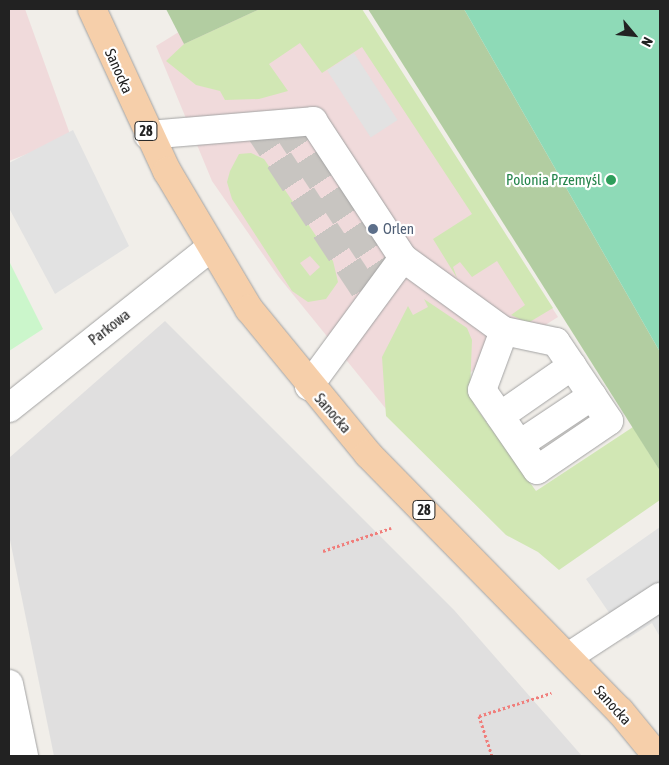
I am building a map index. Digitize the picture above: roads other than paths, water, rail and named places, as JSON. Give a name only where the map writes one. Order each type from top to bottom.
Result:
[{"type":"main road","name":"Sanocka","points":[[92,9],[148,135],[210,248],[249,309],[309,386],[368,454],[568,657],[657,756]]},
{"type":"street","points":[[148,135],[313,120],[403,258],[504,331],[556,342],[609,421],[537,470],[482,390],[504,331]]},
{"type":"street","name":"Parkowa","points":[[9,408],[210,248]]},
{"type":"street","points":[[309,386],[403,258]]},
{"type":"street","points":[[500,416],[572,366]]},
{"type":"street","points":[[568,657],[660,597]]},
{"type":"street","points":[[9,684],[24,756]]},
{"type":"tunnel","points":[[283,123],[387,280]]},
{"type":"tunnel","points":[[256,125],[372,301]]},
{"type":"place","name":"Polonia Przemyśl","points":[[611,180]]},
{"type":"place","name":"Orlen","points":[[373,229]]}]
